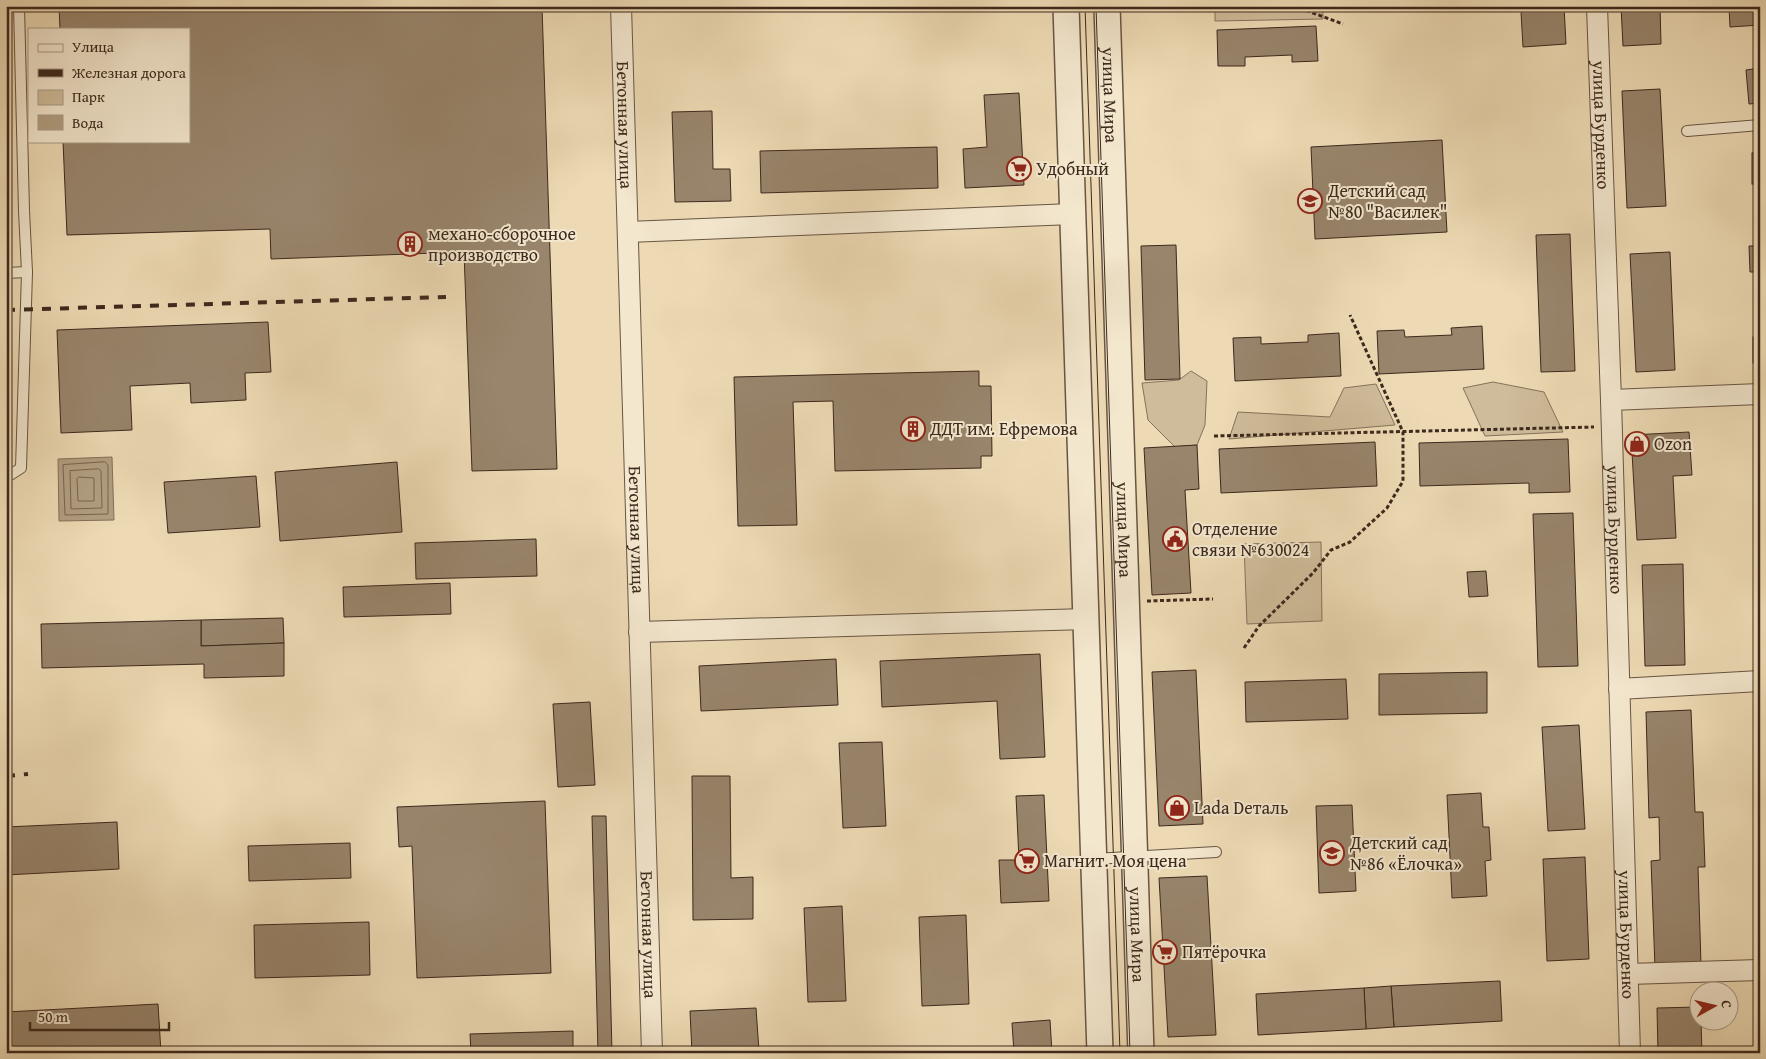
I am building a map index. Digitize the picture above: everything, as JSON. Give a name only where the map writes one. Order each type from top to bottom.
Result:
[{"type":"street","name":"Бетонная улица","points":[[621,6],[652,1053]]},
{"type":"street","points":[[1066,6],[1100,1053]]},
{"type":"street","name":"улица Мира","points":[[1107,6],[1142,1053]]},
{"type":"street","name":"улица Бурденко","points":[[1598,6],[1630,1053]]},
{"type":"street","points":[[628,232],[1073,214]]},
{"type":"street","points":[[1611,400],[1760,394]]},
{"type":"street","points":[[639,632],[1087,619]]},
{"type":"street","points":[[1619,689],[1760,681]]},
{"type":"street","points":[[1628,974],[1760,970]]},
{"type":"lane","points":[[6,475],[10,475],[20,468],[28,272],[24,211],[19,6]]},
{"type":"lane","points":[[1687,131],[1760,125]]},
{"type":"lane","points":[[6,273],[28,272]]},
{"type":"lane","points":[[1094,859],[1216,852]]},
{"type":"path","points":[[1294,6],[1343,24]]},
{"type":"path","points":[[1244,648],[1259,626],[1313,573],[1331,550],[1350,542],[1387,508],[1403,481],[1403,432],[1350,316]]},
{"type":"path","points":[[1214,436],[1612,426]]},
{"type":"path","points":[[1145,601],[1213,599]]},
{"type":"green space","points":[[1215,6],[1323,6],[1323,19],[1215,21]]},
{"type":"green space","points":[[1191,371],[1207,381],[1205,425],[1197,445],[1175,447],[1148,420],[1142,383],[1179,380]]},
{"type":"green space","points":[[1493,382],[1544,392],[1563,432],[1485,436],[1463,388]]},
{"type":"green space","points":[[1376,384],[1395,425],[1229,439],[1238,412],[1330,417],[1344,388]]},
{"type":"green space","points":[[1321,542],[1322,621],[1247,624],[1244,544]]},
{"type":"water","points":[[112,457],[114,520],[59,521],[58,459]]},
{"type":"building","name":"механо-сборочное производство","points":[[59,6],[542,6],[557,469],[472,471],[464,252],[271,259],[270,229],[67,235],[63,142],[190,142],[190,28],[60,28]]},
{"type":"building","points":[[1527,6],[1564,6],[1566,44],[1523,47],[1521,12],[1527,11]]},
{"type":"building","points":[[1621,6],[1660,6],[1661,44],[1623,46]]},
{"type":"building","points":[[1729,6],[1760,6],[1760,25],[1730,27]]},
{"type":"building","points":[[1316,26],[1318,61],[1292,62],[1292,55],[1245,57],[1245,66],[1218,66],[1217,30]]},
{"type":"building","points":[[1760,68],[1760,103],[1749,104],[1746,70]]},
{"type":"building","points":[[1660,89],[1666,206],[1627,208],[1622,91]]},
{"type":"building","points":[[1019,93],[1024,185],[965,188],[963,149],[987,147],[984,95]]},
{"type":"building","points":[[712,111],[713,169],[730,169],[731,201],[675,202],[672,112]]},
{"type":"building","points":[[1442,140],[1447,232],[1315,239],[1311,147]]},
{"type":"building","points":[[937,147],[938,188],[761,193],[760,151]]},
{"type":"building","points":[[1752,153],[1760,153],[1760,184],[1752,184]]},
{"type":"building","points":[[1570,234],[1575,371],[1541,372],[1536,235]]},
{"type":"building","points":[[1176,245],[1180,379],[1145,380],[1141,246]]},
{"type":"building","points":[[1749,246],[1760,246],[1760,272],[1750,272]]},
{"type":"building","points":[[1670,252],[1675,370],[1636,372],[1630,254]]},
{"type":"building","points":[[268,322],[271,372],[245,373],[246,400],[191,403],[190,383],[130,386],[132,430],[61,433],[57,330]]},
{"type":"building","points":[[1482,326],[1484,369],[1379,374],[1377,331],[1404,330],[1405,337],[1452,335],[1451,328]]},
{"type":"building","points":[[1339,333],[1341,376],[1235,381],[1233,338],[1261,337],[1261,344],[1308,342],[1308,335]]},
{"type":"building","points":[[1753,337],[1760,337],[1760,363],[1753,363]]},
{"type":"building","name":"ДДТ им. Ефремова","points":[[979,371],[979,386],[991,386],[992,456],[981,456],[981,468],[835,471],[833,401],[793,402],[797,525],[738,526],[734,377]]},
{"type":"building","points":[[1758,426],[1760,426],[1760,472]]},
{"type":"building","points":[[1689,432],[1692,475],[1673,476],[1676,538],[1637,540],[1631,435]]},
{"type":"building","points":[[1568,439],[1570,492],[1529,493],[1529,483],[1420,486],[1419,443]]},
{"type":"building","points":[[1375,442],[1377,486],[1221,493],[1219,449]]},
{"type":"building","points":[[1197,445],[1199,489],[1185,490],[1191,593],[1152,595],[1144,448]]},
{"type":"building","points":[[397,462],[402,532],[280,541],[275,472]]},
{"type":"building","points":[[256,476],[260,527],[168,533],[164,482]]},
{"type":"building","points":[[1573,513],[1578,666],[1538,667],[1533,514]]},
{"type":"building","points":[[536,539],[537,576],[416,579],[415,543]]},
{"type":"building","points":[[1683,564],[1685,665],[1645,666],[1642,565]]},
{"type":"building","points":[[1486,571],[1488,596],[1469,597],[1467,572]]},
{"type":"building","points":[[450,583],[451,614],[344,617],[343,587]]},
{"type":"building","points":[[283,618],[284,643],[201,646],[201,620]]},
{"type":"building","points":[[201,620],[201,646],[284,643],[284,676],[204,678],[204,664],[42,668],[41,624]]},
{"type":"building","points":[[1040,654],[1045,757],[1000,759],[997,701],[882,707],[880,661]]},
{"type":"building","points":[[836,659],[838,705],[701,711],[699,666]]},
{"type":"building","points":[[1196,670],[1203,824],[1159,826],[1152,672]]},
{"type":"building","points":[[1487,672],[1487,713],[1379,715],[1379,674]]},
{"type":"building","points":[[1346,679],[1348,719],[1246,722],[1245,682]]},
{"type":"building","points":[[590,702],[595,785],[558,787],[553,704]]},
{"type":"building","points":[[1691,710],[1695,812],[1703,812],[1705,867],[1698,867],[1701,965],[1655,967],[1651,861],[1660,860],[1659,817],[1649,818],[1646,712]]},
{"type":"building","points":[[1579,725],[1585,829],[1548,831],[1542,727]]},
{"type":"building","points":[[882,742],[886,826],[843,828],[839,743]]},
{"type":"building","points":[[692,776],[730,776],[731,878],[753,877],[753,919],[693,920]]},
{"type":"building","points":[[1481,793],[1483,827],[1489,827],[1491,860],[1485,861],[1487,896],[1452,898],[1447,795]]},
{"type":"building","points":[[1044,795],[1049,901],[1001,903],[999,860],[1019,860],[1016,796]]},
{"type":"building","points":[[545,801],[551,973],[417,978],[412,846],[399,847],[397,807]]},
{"type":"building","points":[[1352,805],[1356,891],[1319,893],[1316,806]]},
{"type":"building","points":[[592,816],[606,816],[612,1053],[598,1053]]},
{"type":"building","points":[[117,822],[119,869],[6,875],[6,827]]},
{"type":"building","points":[[350,843],[351,878],[249,881],[248,846]]},
{"type":"building","points":[[1585,857],[1589,959],[1547,961],[1543,859]]},
{"type":"building","points":[[1207,876],[1216,1035],[1168,1037],[1159,878]]},
{"type":"building","points":[[842,906],[846,1001],[808,1002],[804,908]]},
{"type":"building","points":[[966,915],[969,1004],[922,1006],[919,917]]},
{"type":"building","points":[[369,922],[370,975],[255,978],[254,925]]},
{"type":"building","points":[[1500,981],[1502,1021],[1394,1027],[1391,986]]},
{"type":"building","points":[[1391,986],[1394,1027],[1366,1029],[1364,988]]},
{"type":"building","points":[[1364,988],[1366,1029],[1258,1035],[1256,994]]},
{"type":"building","points":[[158,1004],[161,1053],[6,1053],[6,1012]]},
{"type":"building","points":[[1688,1007],[1688,1032],[1701,1032],[1702,1053],[1658,1053],[1657,1008]]},
{"type":"building","points":[[756,1008],[759,1051],[692,1053],[690,1011]]},
{"type":"building","points":[[1050,1020],[1052,1053],[1014,1053],[1012,1023]]},
{"type":"building","points":[[573,1031],[573,1053],[471,1053],[470,1034]]},
{"type":"tram line","points":[[1085,6],[1120,1053]]},
{"type":"tram line","points":[[1096,6],[1130,1053]]},
{"type":"railway","points":[[6,310],[446,297]]},
{"type":"railway","points":[[6,776],[28,774]]},
{"type":"place","name":"Удобный","points":[[1019,169]]},
{"type":"place","name":"Детский сад №80 \"Василек\"","points":[[1310,201]]},
{"type":"place","name":"механо-сборочное производство","points":[[410,244]]},
{"type":"place","name":"ДДТ им. Ефремова","points":[[913,429]]},
{"type":"place","name":"Ozon","points":[[1637,444]]},
{"type":"place","name":"Отделение связи №630024","points":[[1175,539]]},
{"type":"place","name":"Lada Dеталь","points":[[1177,808]]},
{"type":"place","name":"Детский сад №86 «Ёлочка»","points":[[1332,853]]},
{"type":"place","name":"Магнит. Моя цена","points":[[1027,861]]},
{"type":"place","name":"Пятёрочка","points":[[1165,952]]}]
